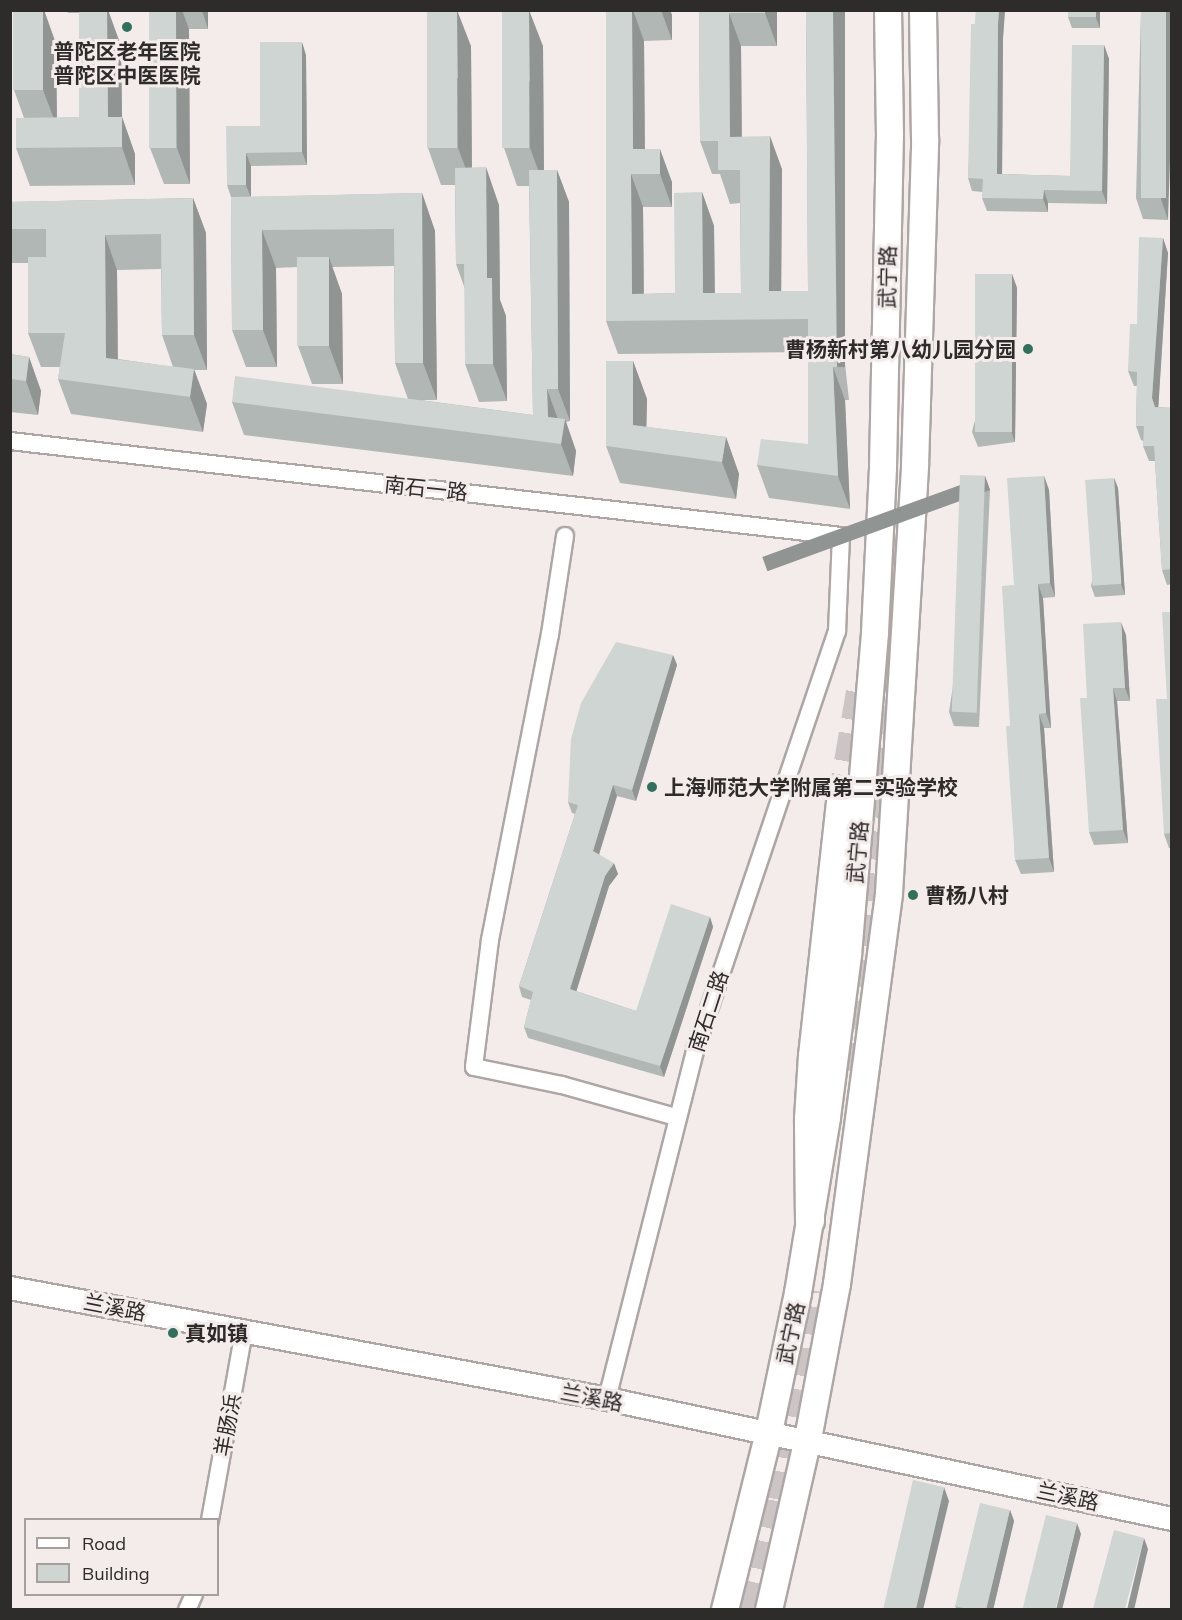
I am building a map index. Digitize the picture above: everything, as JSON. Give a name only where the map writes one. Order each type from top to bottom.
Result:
[{"type":"highway","points":[[810,1221],[813,1066],[841,803]]},
{"type":"main road","name":"武宁路","points":[[725,1610],[769,1432],[810,1221],[848,955],[875,632],[883,467],[889,172],[888,10]]},
{"type":"main road","name":"武宁路","points":[[769,1610],[808,1439],[837,1284],[889,893],[915,465],[925,139],[923,10]]},
{"type":"street","name":"南石一路","points":[[10,441],[841,536]]},
{"type":"street","points":[[565,536],[550,634],[490,940],[474,1067],[581,1090],[676,1117]]},
{"type":"street","name":"南石二路","points":[[607,1399],[676,1117],[715,990],[837,631],[841,536]]},
{"type":"street","name":"兰溪路","points":[[10,1287],[808,1439],[1172,1519]]},
{"type":"street","name":"羊肠浜","points":[[210,1518],[244,1331]]},
{"type":"street","points":[[187,1610],[193,1596]]},
{"type":"building","points":[[13,10],[43,10],[43,90],[13,90]]},
{"type":"building","points":[[79,10],[107,10],[108,117],[122,117],[122,147],[16,148],[16,118],[79,117]]},
{"type":"building","points":[[149,10],[176,10],[176,148],[149,148]]},
{"type":"building","points":[[427,10],[457,10],[457,148],[427,148]]},
{"type":"building","points":[[502,10],[529,10],[529,148],[502,148]]},
{"type":"building","points":[[606,10],[632,10],[633,149],[660,149],[660,174],[631,174],[632,294],[675,293],[674,193],[702,192],[703,293],[741,293],[740,170],[718,170],[718,141],[700,141],[699,10],[765,10],[765,13],[729,13],[730,137],[770,136],[769,291],[808,291],[806,10],[833,10],[837,367],[833,367],[838,476],[757,465],[761,439],[808,444],[808,319],[606,321]]},
{"type":"building","points":[[976,10],[999,10],[997,174],[1070,176],[1072,45],[1104,45],[1102,191],[1044,190],[1043,199],[982,198],[983,179],[968,178],[971,24],[975,24]]},
{"type":"building","points":[[1068,10],[1096,10],[1096,17],[1068,17]]},
{"type":"building","points":[[1141,10],[1166,10],[1166,198],[1141,198]]},
{"type":"building","points":[[260,42],[302,42],[302,152],[246,153],[246,185],[227,185],[226,126],[260,126]]},
{"type":"building","points":[[486,167],[487,278],[492,278],[493,364],[465,364],[464,264],[456,264],[455,168]]},
{"type":"building","points":[[529,170],[557,170],[558,389],[547,389],[548,417],[565,419],[561,444],[232,402],[235,376],[533,415]]},
{"type":"building","points":[[422,193],[423,363],[395,363],[394,229],[262,230],[263,330],[232,330],[231,197]]},
{"type":"building","points":[[193,198],[194,335],[162,335],[161,234],[105,235],[106,358],[194,369],[190,397],[58,379],[65,333],[28,333],[28,257],[46,257],[46,229],[10,229],[10,202]]},
{"type":"building","points":[[1139,237],[1163,238],[1152,398],[1155,407],[1172,408],[1170,462],[1172,462],[1172,569],[1162,570],[1154,446],[1143,446],[1144,426],[1136,426],[1137,372],[1128,371],[1130,324],[1137,324]]},
{"type":"building","points":[[297,257],[329,257],[329,346],[297,346]]},
{"type":"building","points":[[975,274],[1012,274],[1012,432],[975,432]]},
{"type":"building","points":[[10,354],[29,357],[26,381],[10,379]]},
{"type":"building","points":[[606,361],[633,361],[633,425],[726,437],[722,462],[606,446]]},
{"type":"building","points":[[960,475],[985,476],[977,713],[952,712]]},
{"type":"building","points":[[1044,476],[1050,583],[1038,584],[1046,713],[1039,714],[1049,858],[1015,860],[1006,726],[1010,726],[1002,586],[1014,585],[1007,478]]},
{"type":"building","points":[[1114,478],[1121,584],[1092,586],[1085,480]]},
{"type":"building","points":[[1162,612],[1172,612],[1172,833],[1164,834],[1156,699],[1167,699]]},
{"type":"building","points":[[1121,622],[1125,688],[1113,688],[1123,830],[1089,832],[1080,698],[1087,698],[1083,624]]},
{"type":"building","points":[[616,642],[673,655],[632,790],[613,785],[593,851],[614,863],[605,876],[570,989],[636,1011],[671,904],[710,917],[660,1066],[524,1027],[533,992],[519,986],[578,805],[568,802],[571,739],[581,703]]},
{"type":"building","points":[[913,1480],[944,1487],[916,1610],[883,1610]]},
{"type":"building","points":[[980,1503],[1010,1510],[986,1610],[971,1610],[955,1606]]},
{"type":"building","points":[[1046,1515],[1077,1523],[1055,1610],[1022,1610]]},
{"type":"building","points":[[1114,1530],[1144,1538],[1125,1610],[1093,1609]]},
{"type":"tunnel","points":[[845,1070],[865,943],[899,540]]},
{"type":"tunnel","points":[[841,803],[862,680]]},
{"type":"tunnel","points":[[750,1610],[775,1499],[810,1290]]},
{"type":"place","name":"普陀区老年医院 普陀区中医医院","points":[[127,27]]},
{"type":"place","name":"曹杨新村第八幼儿园分园","points":[[1028,349]]},
{"type":"place","name":"上海师范大学附属第二实验学校","points":[[652,787]]},
{"type":"place","name":"曹杨八村","points":[[913,895]]},
{"type":"place","name":"真如镇","points":[[173,1333]]}]
